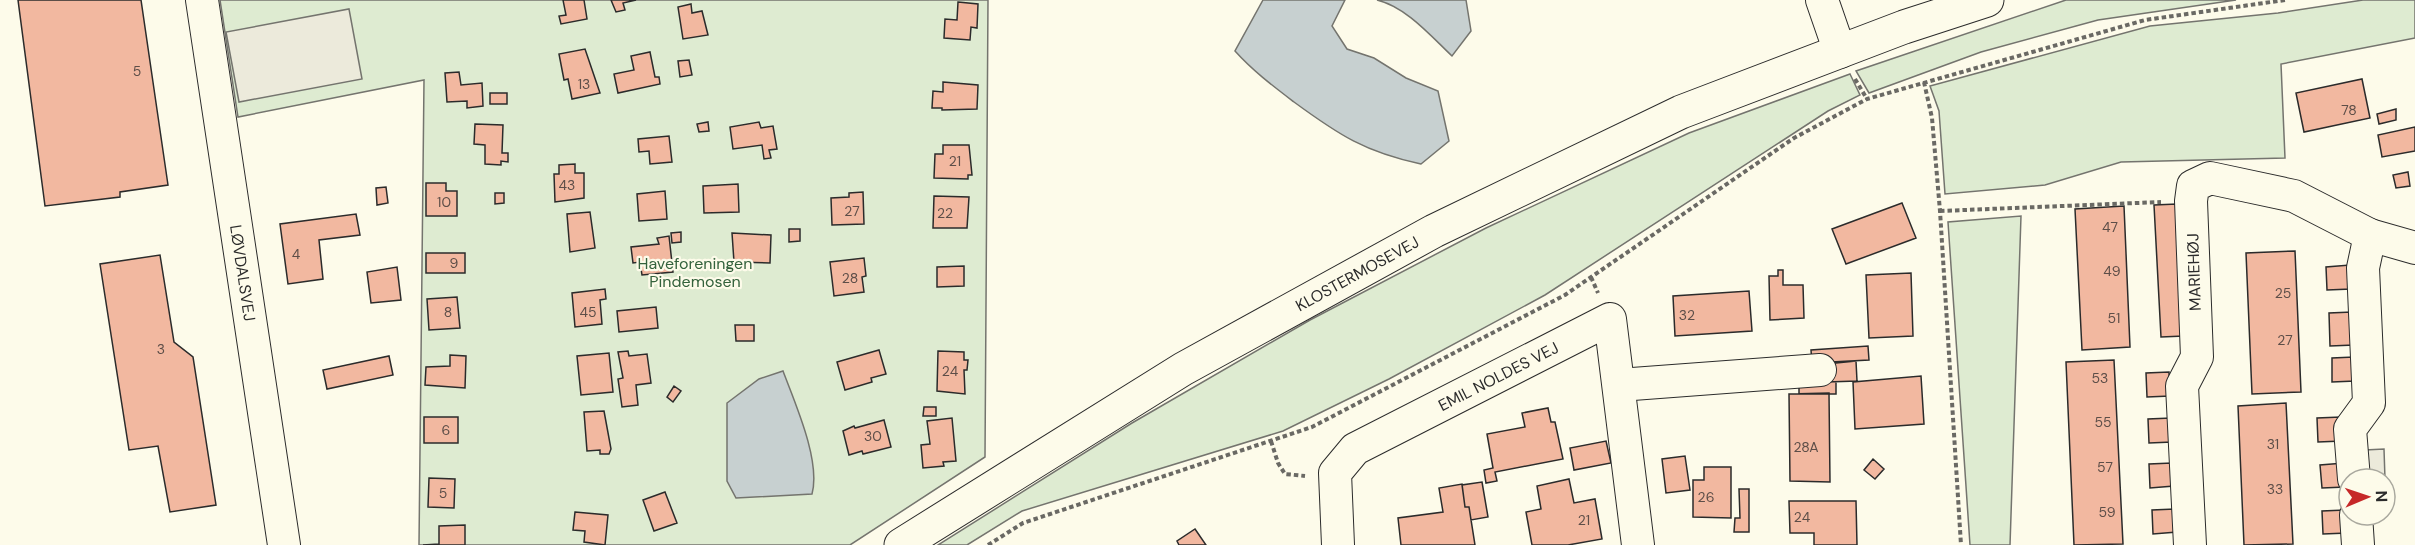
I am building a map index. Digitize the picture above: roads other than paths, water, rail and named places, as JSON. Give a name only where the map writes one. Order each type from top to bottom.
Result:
[{"type":"main road","name":"KLOSTERMOSEVEJ","points":[[901,545],[1183,369],[1434,231],[1681,112],[1987,0]]},
{"type":"street","name":"LØVDALSVEJ","points":[[202,0],[284,545]]},
{"type":"street","points":[[1822,0],[1840,52]]},
{"type":"street","name":"MARIEHØJ","points":[[2190,545],[2182,386],[2197,357],[2191,201],[2193,186],[2210,178],[2254,185],[2294,196],[2370,235]]},
{"type":"street","points":[[2353,467],[2350,429],[2369,403],[2363,268],[2370,235],[2415,248]]},
{"type":"street","name":"EMIL NOLDES VEJ","points":[[1338,545],[1335,473],[1355,449],[1610,318],[1638,545]]},
{"type":"street","points":[[1618,385],[1820,370]]},
{"type":"street","points":[[2357,527],[2358,545]]},
{"type":"park label","name":"Haveforeningen Pindemosen","points":[[695,272]]}]
